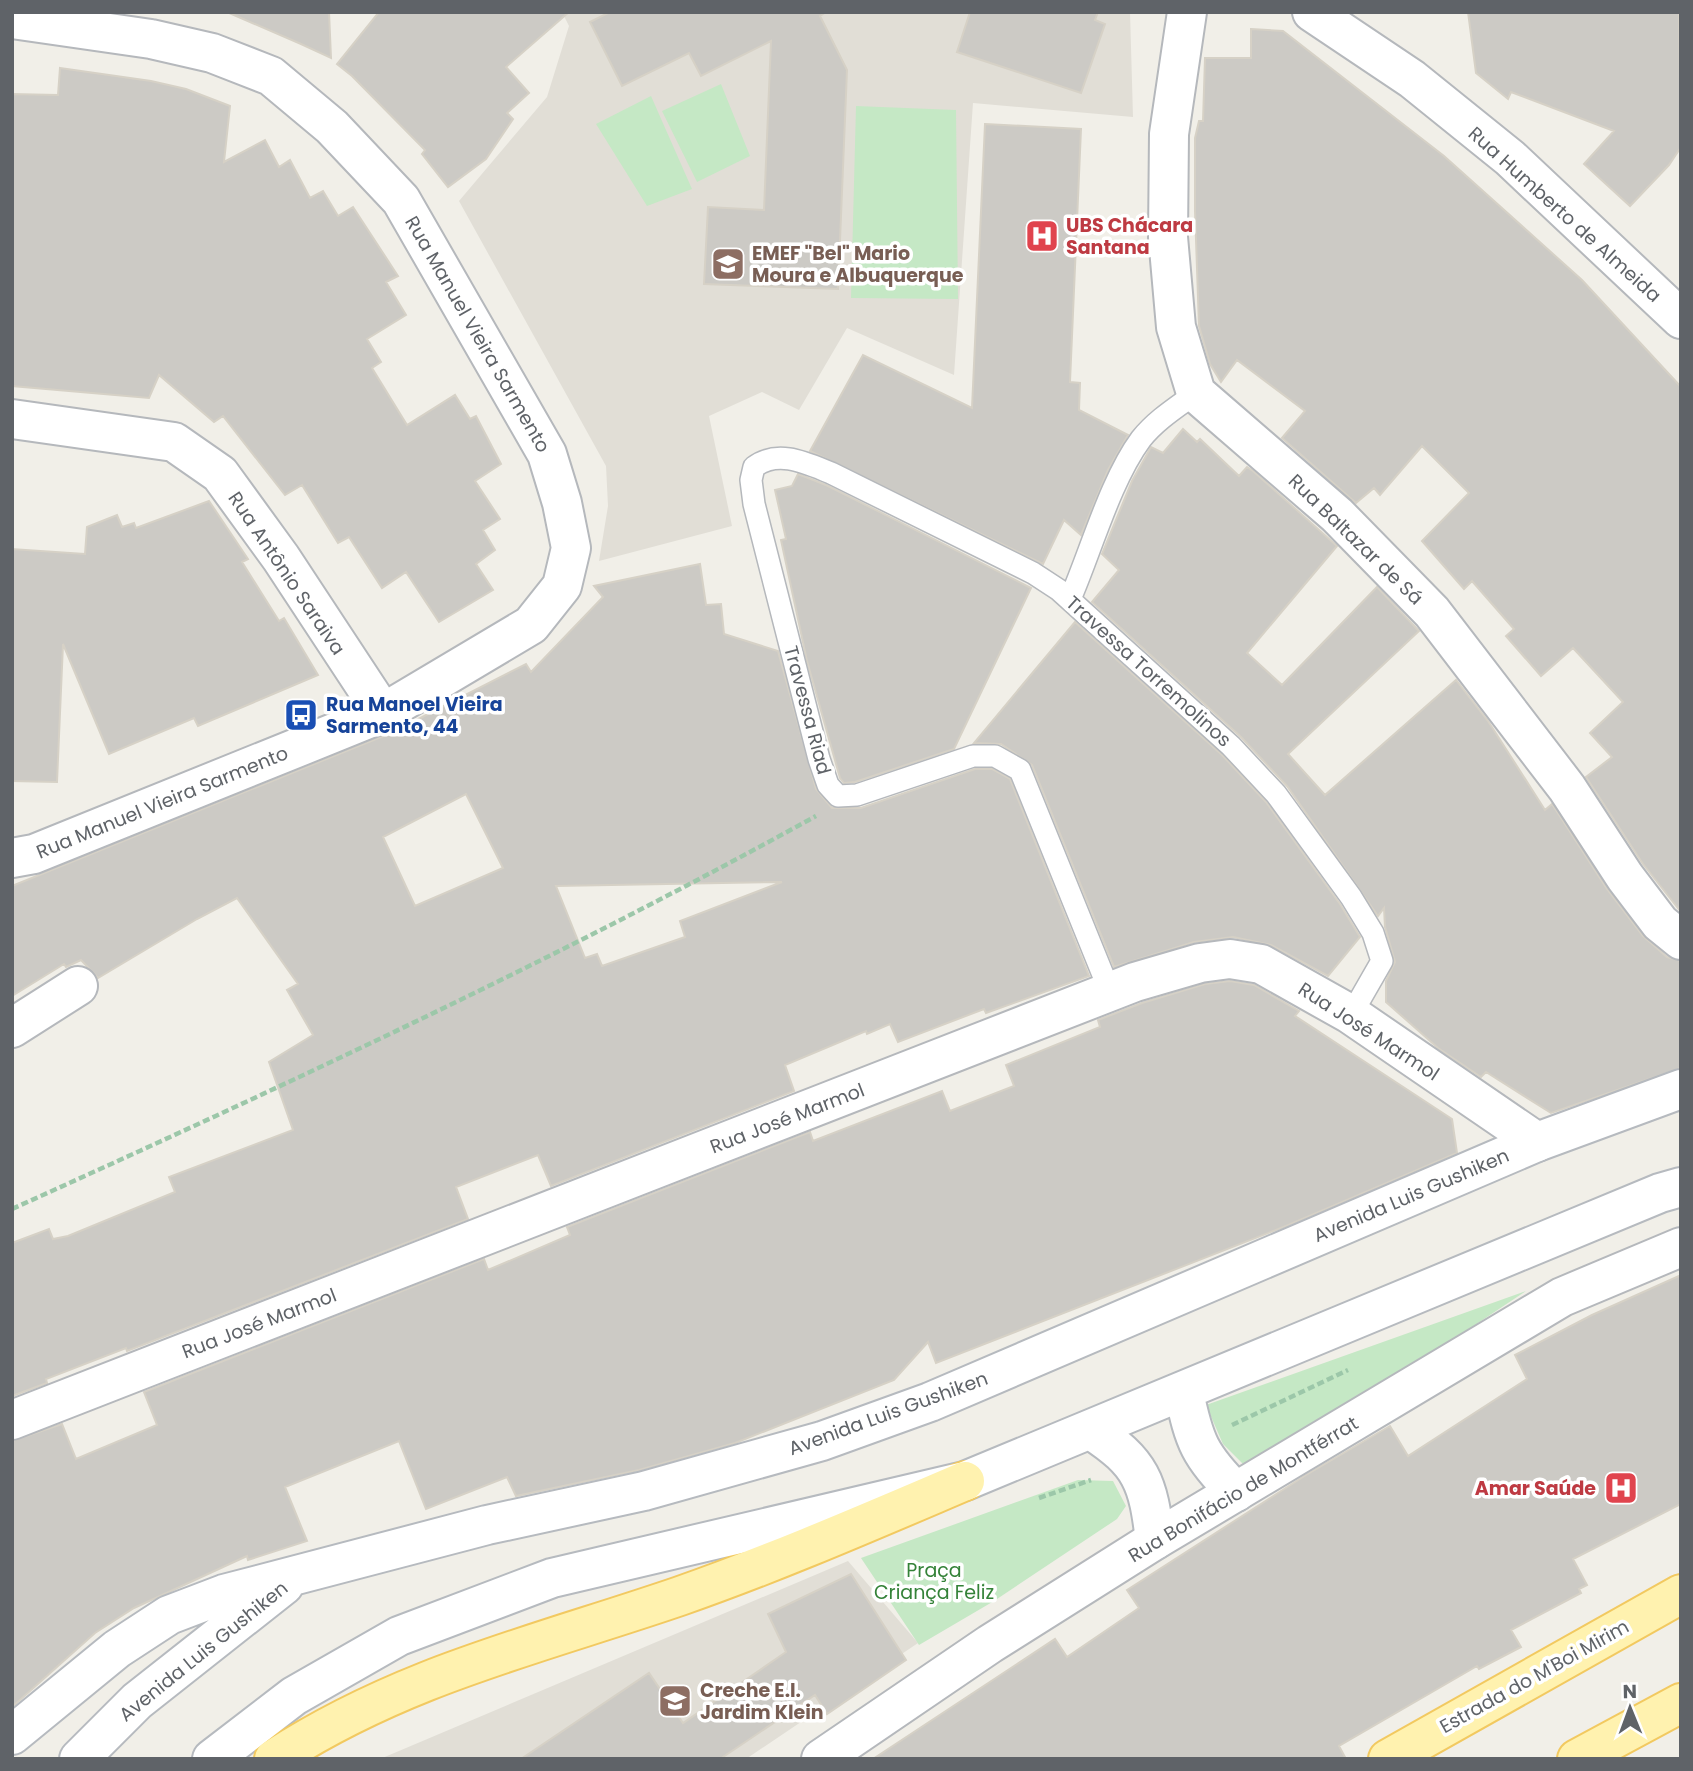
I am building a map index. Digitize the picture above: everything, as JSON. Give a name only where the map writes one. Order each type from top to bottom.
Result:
[{"type":"main road","points":[[274,1759],[326,1725],[422,1681],[535,1640],[679,1596],[805,1549],[965,1481]]},
{"type":"main road","name":"Estrada do M'Boi Mirim","points":[[1388,1759],[1681,1594]]},
{"type":"main road","points":[[1577,1759],[1681,1703]]},
{"type":"street","points":[[1187,12],[1169,134],[1168,237],[1176,327],[1196,393]]},
{"type":"street","name":"Rua Humberto de Almeida","points":[[1312,12],[1412,79],[1510,158],[1681,319]]},
{"type":"street","name":"Rua Manuel Vieira Sarmento","points":[[12,19],[151,39],[212,53],[271,76],[332,127],[401,200],[547,454],[562,503],[571,548],[562,586],[531,625],[383,713],[34,854],[12,859]]},
{"type":"street","name":"Rua Baltazar de Sá","points":[[1196,393],[1337,514],[1432,612],[1567,788],[1625,877],[1660,923],[1681,940]]},
{"type":"street","name":"Rua Antônio Saraiva","points":[[12,419],[174,442],[220,474],[281,558],[383,713]]},
{"type":"street","name":"Rua José Marmol","points":[[12,1420],[1110,992],[1200,963],[1230,959],[1261,964],[1351,1015],[1537,1142]]},
{"type":"street","points":[[12,1028],[78,986]]},
{"type":"street","name":"Avenida Luis Gushiken","points":[[79,1759],[137,1701],[299,1573],[487,1525],[644,1491],[822,1441],[930,1402],[1537,1142],[1681,1088]]},
{"type":"street","points":[[212,1759],[294,1696],[399,1636],[552,1578],[965,1481],[1660,1193],[1681,1187]]},
{"type":"street","name":"Rua Bonifácio de Montférrat","points":[[821,1759],[990,1644],[1155,1540],[1562,1297],[1681,1247]]},
{"type":"street","points":[[1184,1392],[1197,1445],[1210,1466],[1237,1492]]},
{"type":"street","points":[[1091,1430],[1120,1449],[1138,1471],[1150,1497],[1155,1540]]},
{"type":"street","points":[[12,1735],[117,1649],[169,1615],[224,1594],[299,1573]]},
{"type":"lane","points":[[1070,599],[1105,510],[1141,440],[1163,417],[1196,393]]},
{"type":"lane","name":"Travessa Torremolinos","points":[[773,458],[797,460],[831,473],[1033,573],[1070,599],[1231,746],[1276,794],[1351,897],[1373,933],[1382,961],[1351,1015]]},
{"type":"lane","name":"Travessa Riad","points":[[773,458],[754,467],[751,480],[754,504],[828,785],[838,796],[857,795],[973,756],[995,756],[1020,770],[1110,992]]},
{"type":"path","points":[[12,1209],[499,982],[739,859],[820,814],[838,796]]},
{"type":"shaded area","name":"EMEF \"Bel\" Mario Moura e Albuquerque","points":[[562,12],[1130,12],[1133,117],[973,103],[954,375],[847,328],[799,410],[762,392],[709,416],[732,526],[599,561],[608,506],[606,466],[459,201],[547,97],[569,26]]},
{"type":"shaded area","name":"Creche E.I. Jardim Klein","points":[[848,1561],[918,1643],[746,1759],[380,1759]]},
{"type":"green space","points":[[721,84],[750,156],[697,182],[662,111]]},
{"type":"green space","points":[[651,96],[692,189],[647,206],[596,124]]},
{"type":"green space","points":[[856,106],[956,110],[958,299],[851,298]]},
{"type":"green space","points":[[1526,1291],[1249,1470],[1223,1444],[1206,1405]]},
{"type":"green space","name":"Praça Criança Feliz","points":[[1078,1480],[1113,1481],[1126,1506],[1117,1519],[994,1601],[919,1645],[861,1558]]},
{"type":"building","points":[[227,12],[329,12],[331,58],[301,44]]},
{"type":"building","points":[[379,12],[569,12],[506,67],[529,93],[507,113],[513,119],[486,159],[448,187],[422,154],[425,150],[337,64]]},
{"type":"building","points":[[610,12],[826,12],[820,16],[847,70],[838,289],[704,284],[708,207],[764,210],[771,41],[701,76],[689,53],[622,86],[590,22]]},
{"type":"building","points":[[970,12],[1098,12],[1095,20],[1105,24],[1081,93],[957,52]]},
{"type":"building","points":[[1468,12],[1679,12],[1681,147],[1669,165],[1630,206],[1584,164],[1614,131],[1511,92],[1508,99],[1476,73]]},
{"type":"building","points":[[1251,29],[1283,31],[1444,156],[1582,280],[1681,387],[1681,912],[1643,864],[1586,777],[1612,757],[1590,733],[1623,702],[1573,648],[1541,676],[1506,636],[1514,629],[1472,581],[1464,589],[1422,541],[1469,493],[1422,446],[1380,495],[1374,488],[1356,503],[1282,438],[1305,411],[1237,360],[1221,382],[1210,364],[1199,326],[1195,138],[1199,121],[1203,121],[1205,58],[1251,58]]},
{"type":"building","points":[[60,68],[151,81],[186,89],[230,106],[224,162],[265,140],[279,167],[290,160],[310,198],[323,191],[338,216],[353,207],[398,276],[386,282],[406,315],[367,339],[381,362],[372,368],[407,425],[455,395],[470,419],[476,416],[501,464],[475,481],[500,519],[483,530],[495,550],[476,564],[493,590],[439,622],[406,572],[382,588],[349,537],[338,543],[302,485],[285,495],[223,416],[214,422],[159,375],[149,398],[12,386],[12,94],[58,95]]},
{"type":"building","points":[[985,124],[1081,129],[1070,382],[1080,383],[1079,410],[1128,435],[1108,470],[1081,535],[1064,520],[1043,564],[810,451],[863,355],[972,408]]},
{"type":"building","points":[[1183,429],[1197,442],[1200,439],[1239,476],[1247,467],[1253,471],[1337,546],[1247,653],[1282,685],[1377,587],[1419,631],[1288,754],[1325,795],[1456,680],[1488,721],[1545,810],[1552,804],[1607,889],[1643,936],[1667,957],[1681,961],[1681,1068],[1551,1113],[1486,1072],[1481,1077],[1438,1048],[1386,1002],[1386,981],[1395,962],[1385,927],[1384,908],[1378,916],[1287,786],[1241,737],[1092,602],[1119,570],[1102,554],[1132,481],[1151,447],[1163,453]]},
{"type":"building","points":[[798,474],[826,485],[1031,588],[954,749],[855,782],[844,783],[840,778],[807,661],[781,540],[786,539],[775,490],[792,486]]},
{"type":"building","points":[[209,501],[248,559],[242,562],[279,621],[284,618],[318,675],[198,726],[194,718],[109,754],[63,644],[57,782],[12,781],[12,549],[85,554],[87,527],[117,515],[122,527],[134,523],[136,528]]},
{"type":"building","points":[[700,564],[706,605],[721,604],[724,634],[778,651],[816,789],[832,808],[861,808],[975,769],[992,769],[1010,779],[1089,976],[986,1013],[984,1009],[898,1042],[890,1024],[867,1034],[866,1031],[785,1065],[794,1091],[551,1186],[538,1155],[456,1187],[468,1219],[127,1351],[126,1348],[46,1379],[47,1383],[12,1396],[12,1243],[49,1229],[53,1239],[68,1236],[175,1192],[169,1177],[293,1130],[269,1062],[313,1035],[287,990],[298,984],[237,898],[98,978],[81,960],[66,967],[64,964],[12,996],[12,886],[391,733],[526,664],[531,672],[603,597],[594,586]],"holes":[[[466,794],[503,868],[415,906],[383,837]],[[782,882],[680,921],[685,937],[602,966],[597,954],[585,958],[556,886]]]},
{"type":"building","points":[[1075,622],[1222,755],[1266,802],[1340,904],[1360,937],[1328,976],[1271,945],[1233,937],[1194,942],[1114,967],[1032,765],[1001,744],[974,743]]},
{"type":"building","points":[[1230,981],[1254,985],[1299,1011],[1295,1016],[1452,1119],[1457,1153],[1286,1226],[936,1363],[928,1342],[894,1380],[735,1443],[639,1470],[516,1496],[507,1477],[426,1509],[399,1441],[285,1487],[307,1541],[248,1560],[247,1556],[134,1608],[95,1633],[12,1707],[12,1441],[62,1424],[76,1459],[157,1425],[144,1392],[484,1259],[488,1270],[570,1235],[567,1227],[810,1132],[813,1141],[942,1091],[950,1111],[1014,1086],[1006,1065],[1100,1027],[1098,1020],[1205,984]]},
{"type":"building","points":[[1681,1275],[1681,1504],[1573,1559],[1587,1585],[1579,1589],[1581,1593],[1511,1630],[1521,1647],[1479,1669],[1477,1666],[1339,1746],[1346,1759],[873,1759],[1055,1639],[1067,1657],[1139,1608],[1127,1590],[1306,1475],[1390,1426],[1408,1456],[1527,1379],[1515,1355],[1592,1315]]},
{"type":"building","points":[[851,1574],[906,1660],[827,1714],[815,1695],[720,1759],[521,1759],[649,1673],[683,1723],[786,1652],[768,1614]]},
{"type":"place","name":"UBS Chácara Santana","points":[[1042,236]]},
{"type":"place","name":"EMEF \"Bel\" Mario Moura e Albuquerque","points":[[728,264]]},
{"type":"place","name":"Rua Manoel Vieira Sarmento, 44","points":[[301,715]]},
{"type":"place","name":"Amar Saúde","points":[[1621,1488]]},
{"type":"place","name":"Creche E.I. Jardim Klein","points":[[675,1701]]}]
